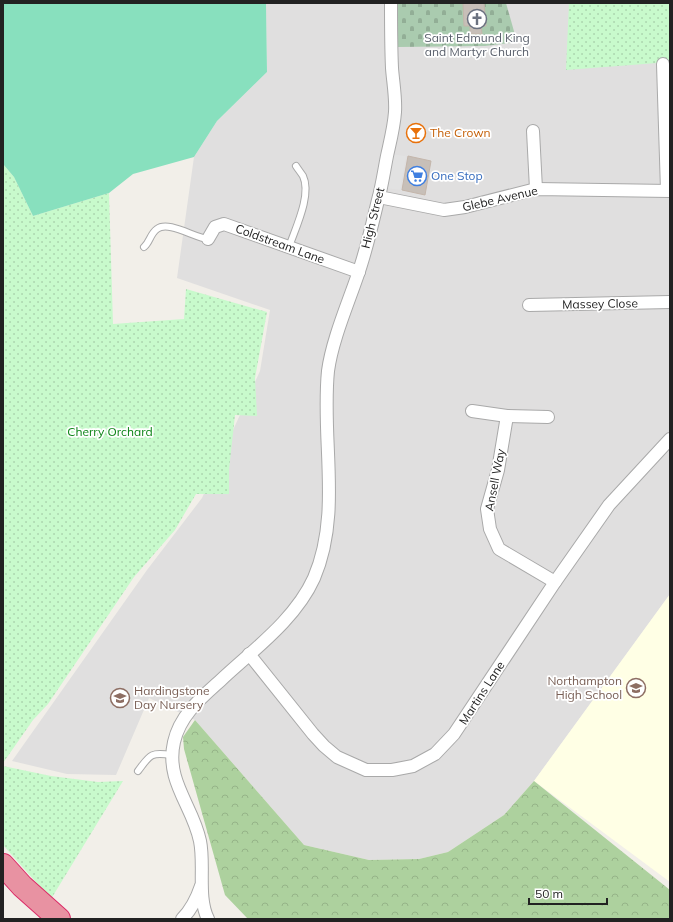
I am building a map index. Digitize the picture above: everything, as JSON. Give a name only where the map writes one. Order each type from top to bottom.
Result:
[{"type":"highway","points":[[3,865],[22,886],[59,919]]},
{"type":"street","name":"High Street","points":[[171,755],[177,731],[190,709],[283,622],[301,600],[312,581],[320,562],[328,519],[328,370],[340,328],[359,272],[379,198],[395,110],[391,3]]},
{"type":"street","points":[[664,64],[668,113],[668,191]]},
{"type":"street","points":[[533,131],[536,189]]},
{"type":"street","name":"Glebe Avenue","points":[[379,198],[444,210],[465,207],[536,189],[668,191]]},
{"type":"street","name":"Coldstream Lane","points":[[208,240],[214,227],[224,224],[359,272]]},
{"type":"street","name":"Massey Close","points":[[529,305],[670,302]]},
{"type":"street","points":[[472,411],[507,416],[548,417]]},
{"type":"street","name":"Ansell Way","points":[[507,416],[498,470],[487,509],[490,529],[499,549],[555,582]]},
{"type":"street","name":"Martins Lane","points":[[249,654],[313,734],[337,757],[366,770],[392,770],[413,766],[436,754],[454,734],[555,582],[609,505],[670,439]]},
{"type":"street","points":[[171,755],[175,780],[200,839],[203,860],[202,880],[204,911],[208,919]]},
{"type":"street","points":[[182,919],[188,913],[197,897],[202,880]]},
{"type":"lane","points":[[289,247],[303,206],[305,190],[304,177],[296,166]]},
{"type":"lane","points":[[144,247],[153,232],[158,228],[164,227],[183,230],[196,237],[208,240]]},
{"type":"lane","points":[[138,771],[149,756],[159,753],[171,755]]},
{"type":"shaded area","points":[[266,3],[670,3],[670,594],[534,781],[504,815],[448,852],[419,859],[369,860],[304,845],[195,720],[149,698],[116,775],[67,774],[12,761],[147,570],[202,498],[260,371],[270,310],[177,278],[194,157],[217,121],[267,72]]},
{"type":"shaded area","points":[[391,154],[406,156],[400,190],[385,188]]},
{"type":"shaded area","name":"Northampton High School","points":[[670,594],[670,882],[534,781]]},
{"type":"green space","points":[[3,3],[266,3],[267,72],[217,121],[194,157],[133,174],[109,193],[33,216],[14,177],[3,164]]},
{"type":"green space","points":[[397,3],[506,3],[517,42],[485,46],[398,47]]},
{"type":"green space","points":[[569,3],[670,3],[670,62],[566,70]]},
{"type":"green space","name":"Cherry Orchard","points":[[3,164],[14,177],[33,216],[109,193],[113,324],[184,319],[186,289],[267,312],[255,378],[257,416],[235,415],[229,470],[229,494],[196,494],[175,530],[134,577],[48,704],[33,720],[3,763]]},
{"type":"green space","points":[[195,720],[304,845],[369,860],[419,859],[448,852],[504,815],[534,781],[670,890],[670,919],[248,919],[225,895],[184,749],[183,737]]},
{"type":"green space","points":[[3,766],[51,776],[98,782],[123,781],[51,899],[3,845]]},
{"type":"building","name":"Saint Edmund King and Martyr Church","points":[[463,3],[484,3],[486,26],[481,26],[482,34],[470,34],[470,26],[464,26]]},
{"type":"building","name":"One Stop","points":[[408,156],[431,161],[425,195],[402,190]]},
{"type":"place","name":"Saint Edmund King and Martyr Church","points":[[477,19]]},
{"type":"place","name":"The Crown","points":[[416,133]]},
{"type":"place","name":"One Stop","points":[[417,176]]},
{"type":"place","name":"Northampton High School","points":[[636,688]]},
{"type":"place","name":"Hardingstone Day Nursery","points":[[120,698]]}]
